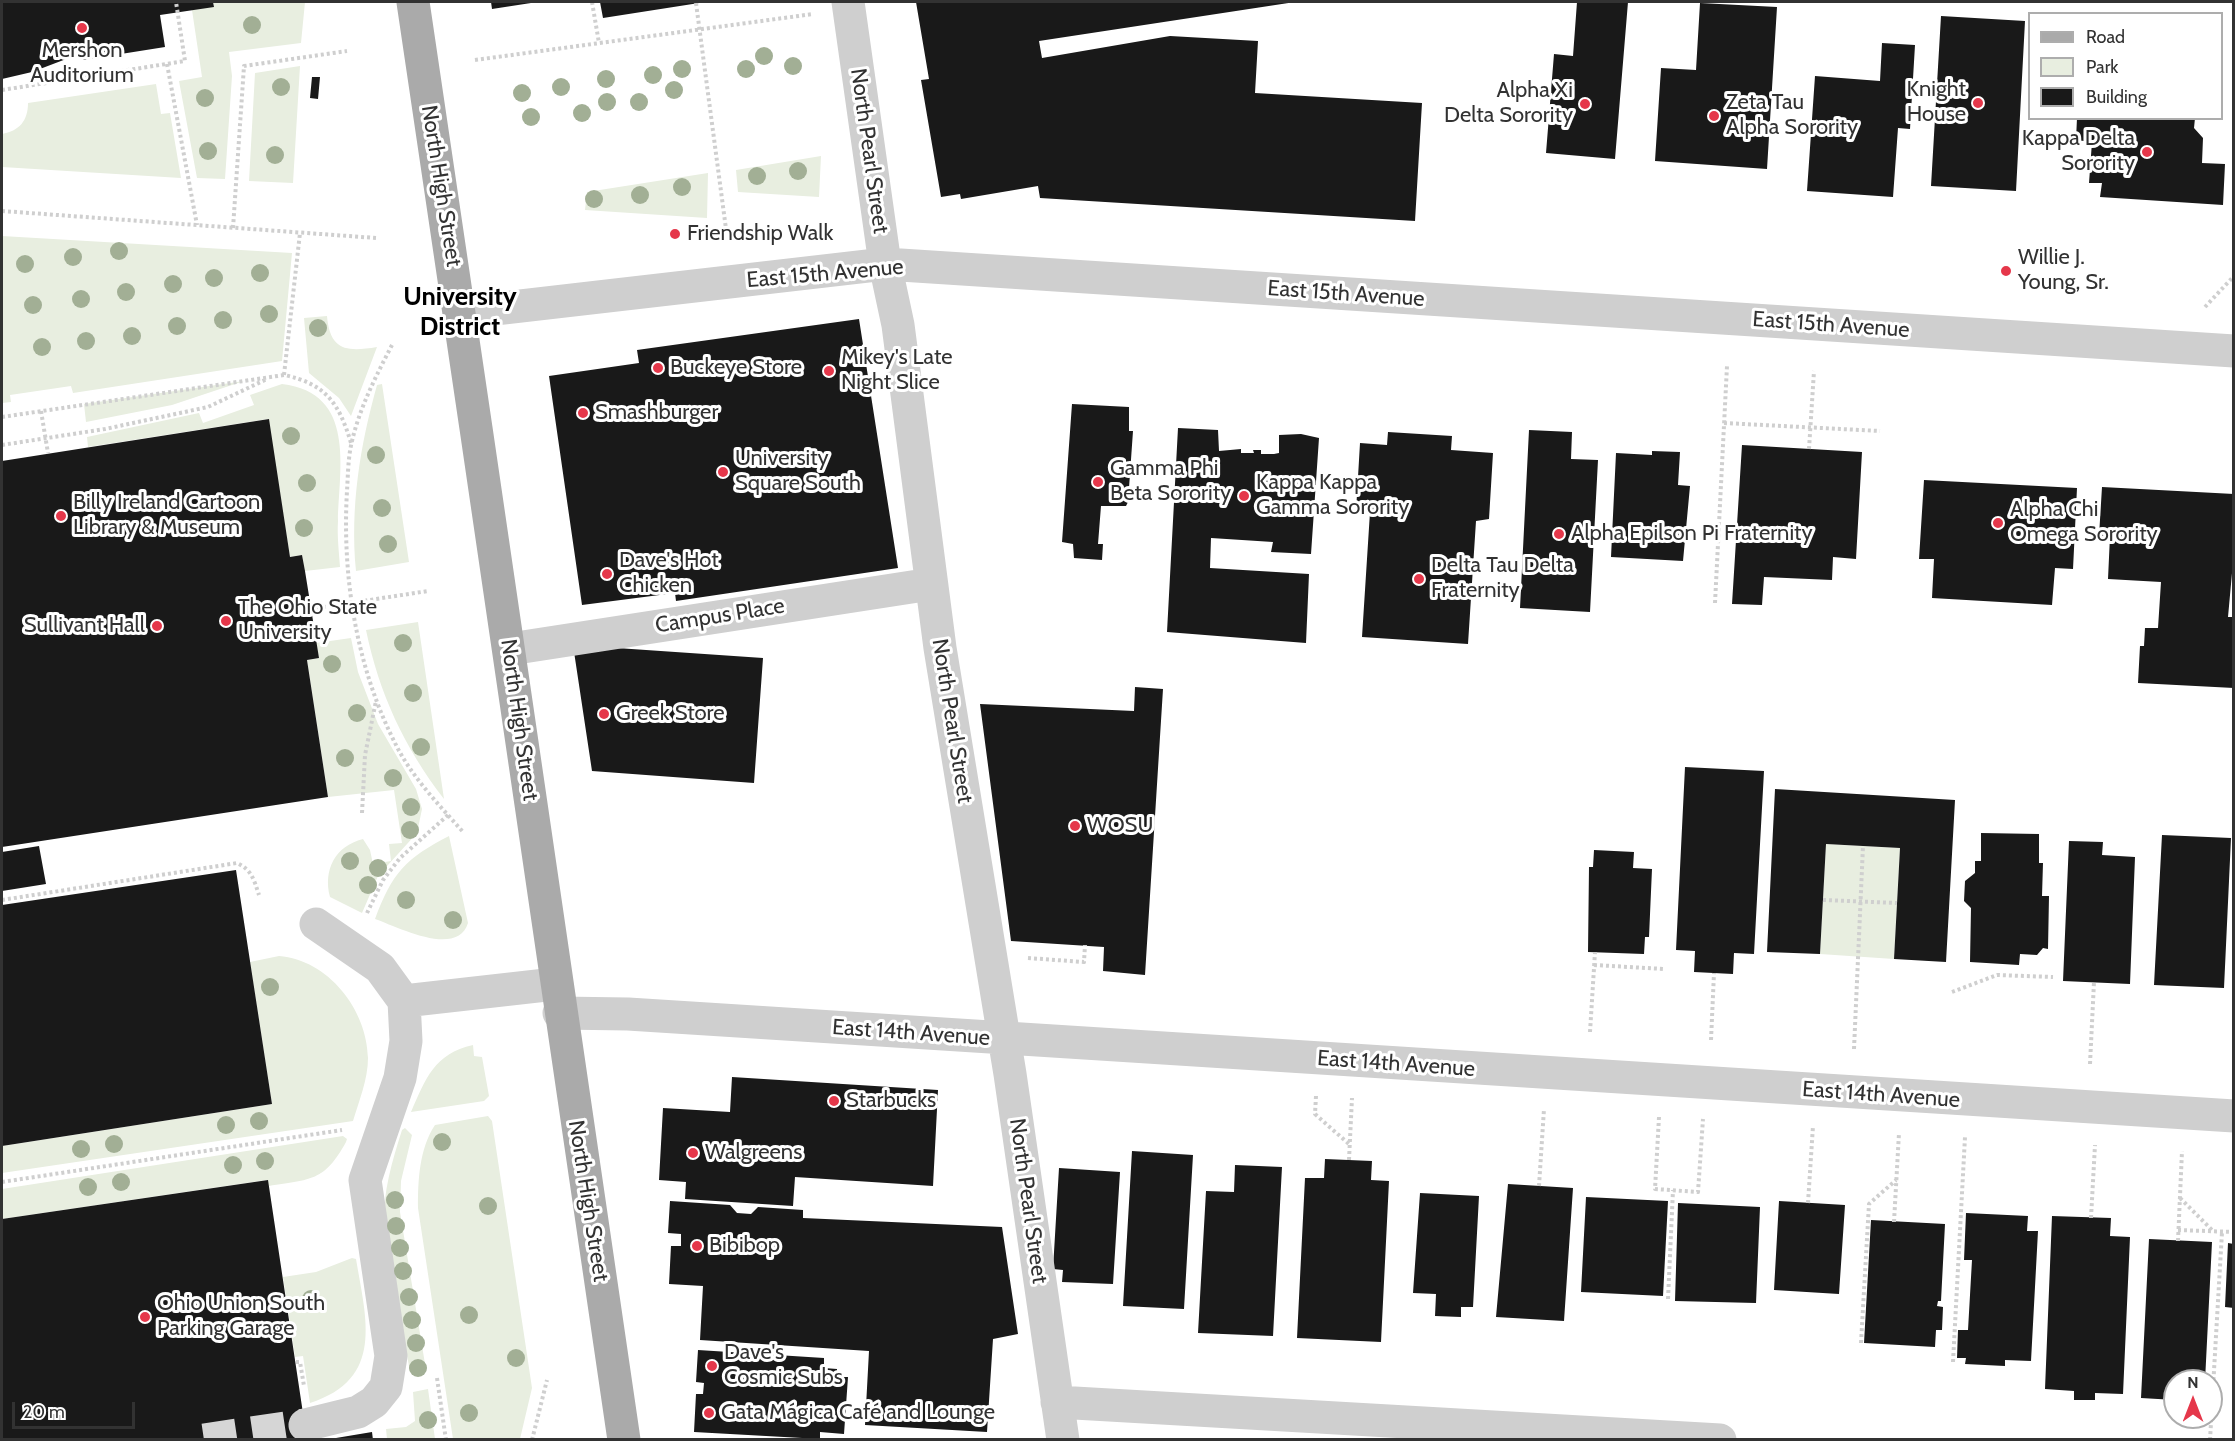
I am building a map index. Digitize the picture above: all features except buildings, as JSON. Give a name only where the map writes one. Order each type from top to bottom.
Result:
[{"type":"main road","name":"North High Street","points":[[413,2],[510,649],[557,998],[624,1440]]},
{"type":"street","name":"North Pearl Street","points":[[849,5],[885,264],[898,325],[931,584],[1004,1039],[1063,1440]]},
{"type":"street","name":"East 15th Avenue","points":[[460,313],[885,264],[2234,351]]},
{"type":"street","name":"Campus Place","points":[[510,649],[931,584]]},
{"type":"street","points":[[305,1409],[358,1412],[374,1402],[386,1387],[391,1356],[365,1185],[400,1078],[406,1041],[404,1001],[380,968],[316,924]]},
{"type":"street","name":"East 14th Avenue","points":[[404,1001],[557,998],[628,1014],[2234,1116]]},
{"type":"street","points":[[1057,1402],[1720,1440]]},
{"type":"path","points":[[2,90],[184,61],[176,2]]},
{"type":"path","points":[[592,2],[599,43]]},
{"type":"path","points":[[696,3],[726,229]]},
{"type":"path","points":[[475,60],[699,30],[849,5]]},
{"type":"path","points":[[233,228],[244,66],[347,51]]},
{"type":"path","points":[[167,64],[197,225]]},
{"type":"path","points":[[2,211],[376,238]]},
{"type":"path","points":[[284,375],[300,233]]},
{"type":"path","points":[[2205,307],[2234,276]]},
{"type":"path","points":[[392,345],[363,406],[351,443],[345,532],[353,602],[360,648],[376,700],[395,745],[428,794],[464,833]]},
{"type":"path","points":[[1715,603],[1727,366]]},
{"type":"path","points":[[1809,449],[1814,370]]},
{"type":"path","points":[[2,417],[284,375],[306,380],[329,395],[344,419],[351,443]]},
{"type":"path","points":[[2,445],[207,406],[271,377]]},
{"type":"path","points":[[41,411],[48,453]]},
{"type":"path","points":[[1724,423],[1880,431]]},
{"type":"path","points":[[311,609],[428,591]]},
{"type":"path","points":[[362,813],[365,755],[376,700]]},
{"type":"path","points":[[364,919],[383,880],[394,865],[448,815]]},
{"type":"path","points":[[1854,1049],[1863,846]]},
{"type":"path","points":[[2,900],[237,863],[247,867],[252,874],[259,895]]},
{"type":"path","points":[[1823,900],[1897,903]]},
{"type":"path","points":[[1018,958],[1084,962],[1085,945]]},
{"type":"path","points":[[1590,1032],[1595,952]]},
{"type":"path","points":[[1594,964],[1664,969]]},
{"type":"path","points":[[1711,1040],[1714,973]]},
{"type":"path","points":[[1952,992],[1997,975],[2053,977]]},
{"type":"path","points":[[2090,1064],[2094,982]]},
{"type":"path","points":[[1316,1094],[1315,1114],[1350,1145]]},
{"type":"path","points":[[1349,1160],[1352,1097]]},
{"type":"path","points":[[1539,1186],[1544,1109]]},
{"type":"path","points":[[1659,1117],[1655,1189],[1698,1192],[1703,1119]]},
{"type":"path","points":[[1808,1203],[1813,1126]]},
{"type":"path","points":[[2,1182],[349,1128]]},
{"type":"path","points":[[1894,1222],[1899,1132]]},
{"type":"path","points":[[1953,1362],[1965,1136]]},
{"type":"path","points":[[2091,1218],[2095,1145]]},
{"type":"path","points":[[2178,1241],[2182,1150]]},
{"type":"path","points":[[1861,1343],[1869,1204],[1896,1180]]},
{"type":"path","points":[[1668,1299],[1673,1190]]},
{"type":"path","points":[[2180,1197],[2213,1231]]},
{"type":"path","points":[[2178,1230],[2234,1232]]},
{"type":"path","points":[[2210,1440],[2222,1232]]},
{"type":"path","points":[[296,1362],[300,1362],[305,1409]]},
{"type":"path","points":[[437,1378],[446,1440]]},
{"type":"path","points":[[531,1440],[547,1380]]},
{"type":"green space","points":[[213,2],[305,2],[301,43],[229,52],[232,76],[225,179],[197,178],[179,81],[202,77],[192,10],[214,6]]},
{"type":"green space","points":[[300,66],[293,183],[249,181],[255,73]]},
{"type":"green space","points":[[156,84],[161,114],[170,113],[181,178],[2,167],[2,134],[18,128],[26,115],[28,103]]},
{"type":"green space","points":[[821,156],[819,197],[738,192],[736,170]]},
{"type":"green space","points":[[708,173],[707,218],[585,210],[587,192]]},
{"type":"green space","points":[[2,236],[292,253],[282,361],[73,393],[71,386],[10,395],[11,402],[2,403]]},
{"type":"green space","points":[[327,316],[329,328],[336,343],[349,349],[377,347],[351,416],[339,398],[309,373],[304,318]]},
{"type":"green space","points":[[244,381],[172,405],[86,422],[84,404]]},
{"type":"green space","points":[[282,384],[306,390],[323,402],[333,418],[340,457],[338,544],[340,567],[305,571],[302,555],[290,557],[268,419],[88,447],[87,437],[199,413],[203,423],[254,405],[250,395]]},
{"type":"green space","points":[[382,384],[409,562],[356,571],[354,524],[361,454],[377,385]]},
{"type":"green space","points":[[418,622],[444,799],[417,760],[395,719],[378,676],[366,630]]},
{"type":"green space","points":[[351,638],[358,672],[378,724],[416,789],[422,809],[417,833],[378,876],[362,913],[330,897],[328,878],[330,869],[338,853],[353,842],[363,839],[370,850],[373,864],[391,861],[389,844],[402,843],[394,790],[328,797],[307,660],[319,658],[316,643]]},
{"type":"green space","points":[[449,836],[468,923],[462,933],[452,938],[426,937],[375,919],[381,903],[402,868],[422,852]]},
{"type":"green space","points":[[1826,844],[1900,848],[1894,959],[1820,954]]},
{"type":"green space","points":[[279,956],[297,960],[328,977],[342,990],[361,1022],[366,1040],[368,1066],[353,1121],[2,1173],[2,1146],[272,1104],[250,962]]},
{"type":"green space","points":[[473,1045],[474,1056],[482,1057],[489,1096],[484,1101],[411,1112],[427,1078],[440,1061],[449,1054]]},
{"type":"green space","points":[[488,1116],[492,1121],[532,1388],[520,1439],[453,1439],[418,1208],[419,1176],[426,1144],[435,1125]]},
{"type":"green space","points":[[405,1128],[412,1135],[401,1181],[400,1212],[426,1370],[410,1372],[384,1224],[389,1177],[402,1130]]},
{"type":"green space","points":[[343,1136],[347,1139],[346,1142],[331,1165],[323,1172],[306,1180],[269,1186],[267,1180],[2,1219],[2,1189]]},
{"type":"green space","points":[[352,1258],[356,1259],[366,1325],[365,1344],[360,1363],[350,1379],[334,1392],[310,1403],[303,1356],[295,1357],[283,1277],[316,1272]]},
{"type":"green space","points":[[428,1389],[435,1439],[387,1439],[386,1429],[406,1427],[415,1421],[413,1392]]},
{"type":"tunnel","points":[[204,1440],[305,1425]]},
{"type":"place","name":"Mershon Auditorium","points":[[82,28]]},
{"type":"place","name":"Knight House","points":[[1978,103]]},
{"type":"place","name":"Alpha Xi Delta Sorority","points":[[1585,104]]},
{"type":"place","name":"Zeta Tau Alpha Sorority","points":[[1714,116]]},
{"type":"place","name":"Kappa Delta Sorority","points":[[2147,152]]},
{"type":"place","name":"Friendship Walk","points":[[675,234]]},
{"type":"place","name":"Willie J. Young, Sr.","points":[[2006,271]]},
{"type":"place","name":"Buckeye Store","points":[[658,368]]},
{"type":"place","name":"Mikey's Late Night Slice","points":[[829,371]]},
{"type":"place","name":"Smashburger","points":[[583,413]]},
{"type":"place","name":"University Square South","points":[[723,472]]},
{"type":"place","name":"Gamma Phi Beta Sorority","points":[[1098,482]]},
{"type":"place","name":"Kappa Kappa Gamma Sorority","points":[[1244,496]]},
{"type":"place","name":"Billy Ireland Cartoon Library & Museum","points":[[61,516]]},
{"type":"place","name":"Alpha Chi Omega Sorority","points":[[1998,523]]},
{"type":"place","name":"Alpha Epilson Pi Fraternity","points":[[1559,534]]},
{"type":"place","name":"Dave's Hot Chicken","points":[[607,574]]},
{"type":"place","name":"Delta Tau Delta Fraternity","points":[[1419,579]]},
{"type":"place","name":"The Ohio State University","points":[[226,621]]},
{"type":"place","name":"Sullivant Hall","points":[[157,626]]},
{"type":"place","name":"Greek Store","points":[[604,714]]},
{"type":"place","name":"WOSU","points":[[1075,826]]},
{"type":"place","name":"Starbucks","points":[[834,1101]]},
{"type":"place","name":"Walgreens","points":[[693,1153]]},
{"type":"place","name":"Bibibop","points":[[697,1246]]},
{"type":"place","name":"Ohio Union South Parking Garage","points":[[145,1317]]},
{"type":"place","name":"Dave's Cosmic Subs","points":[[712,1366]]},
{"type":"place","name":"Gata Mágica Café and Lounge","points":[[709,1413]]},
{"type":"district","name":"University District","points":[[460,312]]}]
